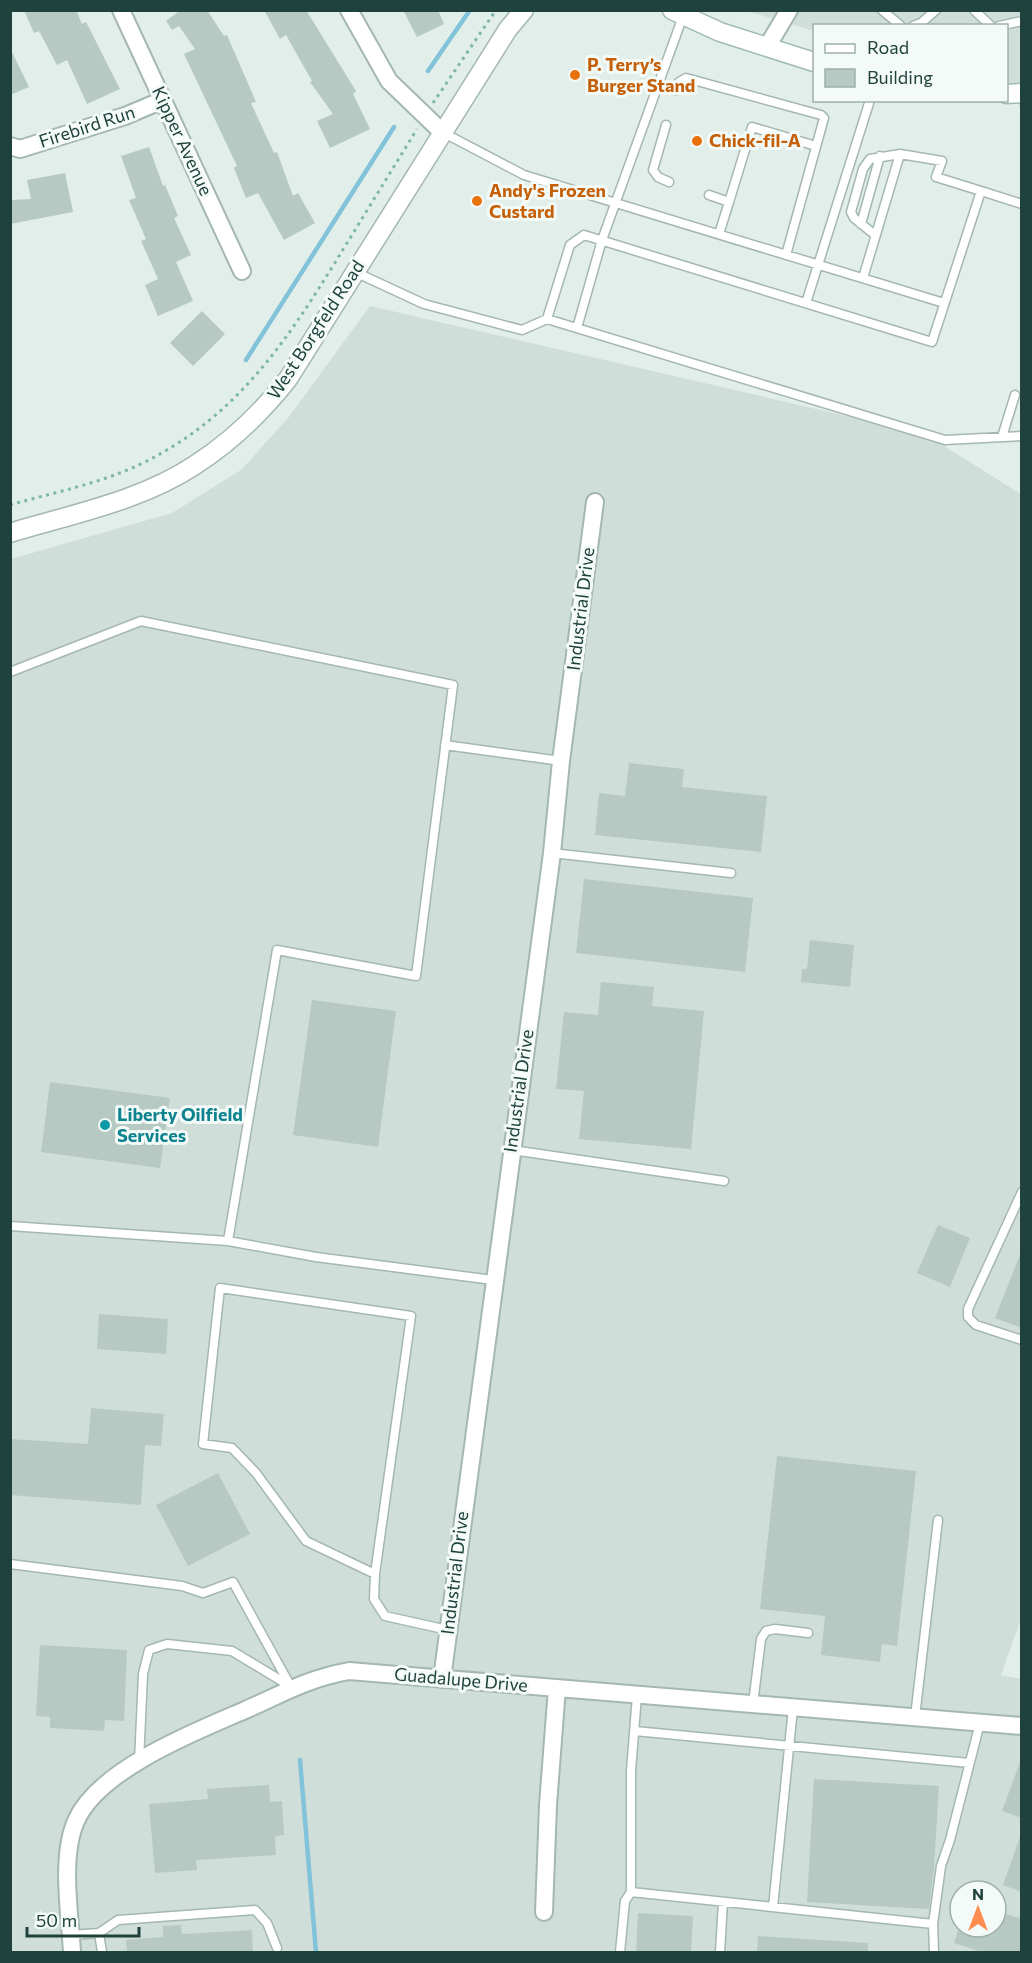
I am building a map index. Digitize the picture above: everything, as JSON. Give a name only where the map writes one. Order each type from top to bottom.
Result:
[{"type":"street","name":"Kipper Avenue","points":[[121,10],[242,272]]},
{"type":"street","points":[[349,10],[389,81],[441,132]]},
{"type":"street","name":"West Borgfeld Road","points":[[10,533],[145,491],[194,466],[268,404],[288,379],[441,132],[508,29],[524,10]]},
{"type":"street","points":[[767,47],[789,10]]},
{"type":"street","points":[[677,13],[720,32],[813,62]]},
{"type":"street","name":"Firebird Run","points":[[10,146],[20,148],[42,142],[125,116],[163,100]]},
{"type":"street","name":"Industrial Drive","points":[[441,1679],[552,853],[561,761],[595,502]]},
{"type":"street","name":"Guadalupe Drive","points":[[72,1953],[69,1854],[75,1823],[93,1796],[139,1762],[176,1739],[291,1687],[349,1671],[1022,1726]]},
{"type":"street","points":[[544,1912],[548,1805],[557,1688]]},
{"type":"lane","points":[[882,10],[900,24]]},
{"type":"lane","points":[[918,24],[936,10]]},
{"type":"lane","points":[[974,10],[989,24]]},
{"type":"lane","points":[[577,328],[602,240],[617,204],[677,13]]},
{"type":"lane","points":[[676,90],[679,82],[686,78],[821,115],[824,118],[786,255]]},
{"type":"lane","points":[[806,303],[869,102]]},
{"type":"lane","points":[[666,125],[653,170],[657,177],[669,182]]},
{"type":"lane","points":[[719,234],[752,127],[816,146]]},
{"type":"lane","points":[[441,132],[524,175],[944,303]]},
{"type":"lane","points":[[863,278],[900,154]]},
{"type":"lane","points":[[876,235],[851,213],[863,169],[870,159],[880,156],[900,154],[942,161],[936,177],[1022,204]]},
{"type":"lane","points":[[861,224],[880,156]]},
{"type":"lane","points":[[547,319],[570,245],[584,235],[932,342],[981,191]]},
{"type":"lane","points":[[709,195],[729,202]]},
{"type":"lane","points":[[354,272],[424,304],[522,330],[547,319],[945,440],[1022,436]]},
{"type":"lane","points":[[1002,437],[1015,395]]},
{"type":"lane","points":[[10,672],[141,621],[453,685],[416,976],[277,950],[228,1241]]},
{"type":"lane","points":[[445,745],[561,761]]},
{"type":"lane","points":[[552,853],[730,873]]},
{"type":"lane","points":[[511,1150],[724,1181]]},
{"type":"lane","points":[[1022,1192],[968,1309],[968,1317],[976,1325],[1022,1340]]},
{"type":"lane","points":[[10,1226],[228,1241],[316,1257],[494,1280]]},
{"type":"lane","points":[[375,1574],[306,1541],[256,1473],[232,1448],[203,1444],[220,1288],[411,1316],[375,1574],[374,1599],[385,1616],[448,1630]]},
{"type":"lane","points":[[915,1717],[938,1520]]},
{"type":"lane","points":[[10,1564],[182,1586],[203,1593],[233,1582],[291,1687]]},
{"type":"lane","points":[[753,1704],[761,1639],[766,1631],[775,1629],[808,1633]]},
{"type":"lane","points":[[139,1762],[143,1674],[149,1650],[167,1644],[232,1651],[291,1687]]},
{"type":"lane","points":[[620,1953],[626,1901],[631,1892],[631,1771],[637,1695]]},
{"type":"lane","points":[[773,1907],[793,1707]]},
{"type":"lane","points":[[934,1953],[933,1924],[941,1866],[950,1840],[980,1723]]},
{"type":"lane","points":[[635,1731],[969,1763]]},
{"type":"lane","points":[[631,1892],[933,1924]]},
{"type":"lane","points":[[720,1953],[723,1902]]},
{"type":"lane","points":[[71,1935],[99,1933],[118,1920],[255,1910],[267,1923],[277,1948]]},
{"type":"lane","points":[[99,1933],[102,1953]]},
{"type":"path","points":[[10,505],[90,482],[144,463],[190,435],[224,409],[259,375],[297,324],[457,64],[496,10]]},
{"type":"shaded area","points":[[747,11],[1021,11],[1021,111],[1008,79],[1008,24],[813,24],[813,31]]},
{"type":"shaded area","points":[[370,306],[925,434],[1021,494],[1022,1616],[1001,1675],[1021,1679],[1021,1952],[11,1952],[11,559],[172,513],[241,470],[288,418]]},
{"type":"building","points":[[24,10],[76,10],[82,24],[86,22],[120,89],[87,104],[67,60],[57,65],[39,31],[34,33]]},
{"type":"building","points":[[181,10],[207,10],[224,36],[227,35],[256,102],[251,103],[274,153],[277,152],[293,196],[298,193],[315,223],[284,240],[258,193],[246,198],[234,168],[237,166],[184,54],[195,49],[179,26],[172,30],[166,21]]},
{"type":"building","points":[[264,10],[306,10],[356,91],[353,94],[370,129],[330,148],[317,121],[333,114],[310,82],[312,81],[286,35],[280,39]]},
{"type":"building","points":[[403,10],[438,10],[444,24],[417,37]]},
{"type":"building","points":[[10,48],[29,87],[10,95]]},
{"type":"building","points":[[149,147],[163,186],[165,185],[178,216],[174,218],[191,255],[176,262],[193,301],[158,316],[145,285],[158,279],[141,241],[146,239],[129,200],[136,198],[121,156]]},
{"type":"building","points":[[65,173],[73,212],[10,224],[10,200],[31,199],[27,180]]},
{"type":"building","points":[[202,311],[225,334],[193,366],[170,343]]},
{"type":"building","points":[[629,763],[684,769],[682,787],[767,796],[761,852],[595,835],[599,793],[625,796]]},
{"type":"building","points":[[584,879],[753,898],[745,972],[576,953]]},
{"type":"building","points":[[810,940],[854,945],[850,987],[801,982],[802,969],[807,969]]},
{"type":"building","points":[[601,982],[654,987],[652,1006],[704,1011],[691,1149],[579,1139],[584,1091],[556,1089],[564,1012],[598,1015]]},
{"type":"building","points":[[312,1000],[396,1011],[378,1147],[293,1135]]},
{"type":"building","name":"Liberty Oilfield Services","points":[[50,1082],[170,1098],[160,1168],[41,1152]]},
{"type":"building","points":[[938,1225],[970,1238],[950,1287],[917,1273]]},
{"type":"building","points":[[1022,1252],[1022,1328],[995,1318]]},
{"type":"building","points":[[99,1314],[168,1319],[166,1354],[97,1349]]},
{"type":"building","points":[[91,1408],[164,1414],[161,1446],[145,1445],[141,1505],[10,1495],[10,1439],[88,1444]]},
{"type":"building","points":[[777,1456],[916,1471],[897,1646],[882,1644],[880,1662],[821,1655],[825,1616],[760,1609]]},
{"type":"building","points":[[218,1473],[250,1534],[188,1566],[156,1505]]},
{"type":"building","points":[[40,1645],[127,1650],[124,1721],[105,1720],[104,1731],[50,1728],[50,1717],[36,1716]]},
{"type":"building","points":[[1020,1762],[1022,1762],[1022,1818],[1002,1811]]},
{"type":"building","points":[[814,1779],[939,1786],[929,1909],[807,1902]]},
{"type":"building","points":[[269,1785],[270,1802],[282,1801],[284,1835],[275,1836],[276,1855],[196,1860],[197,1870],[155,1873],[149,1804],[208,1799],[207,1789]]},
{"type":"building","points":[[1020,1837],[1022,1837],[1022,1892],[1008,1887],[1008,1879],[1005,1879]]},
{"type":"building","points":[[638,1913],[693,1916],[691,1953],[636,1953]]},
{"type":"building","points":[[1008,1915],[1022,1919],[1022,1953],[985,1953],[954,1943],[955,1939],[1008,1939]]},
{"type":"building","points":[[181,1925],[182,1934],[252,1930],[253,1953],[127,1953],[126,1940],[163,1937],[163,1926]]},
{"type":"building","points":[[758,1936],[868,1943],[868,1953],[757,1953]]},
{"type":"waterway","points":[[428,71],[470,10]]},
{"type":"waterway","points":[[246,360],[394,127]]},
{"type":"waterway","points":[[300,1760],[316,1952]]},
{"type":"place","name":"P. Terry’s Burger Stand","points":[[575,75]]},
{"type":"place","name":"Chick-fil-A","points":[[697,141]]},
{"type":"place","name":"Andy's Frozen Custard","points":[[477,201]]},
{"type":"place","name":"Liberty Oilfield Services","points":[[105,1125]]}]
